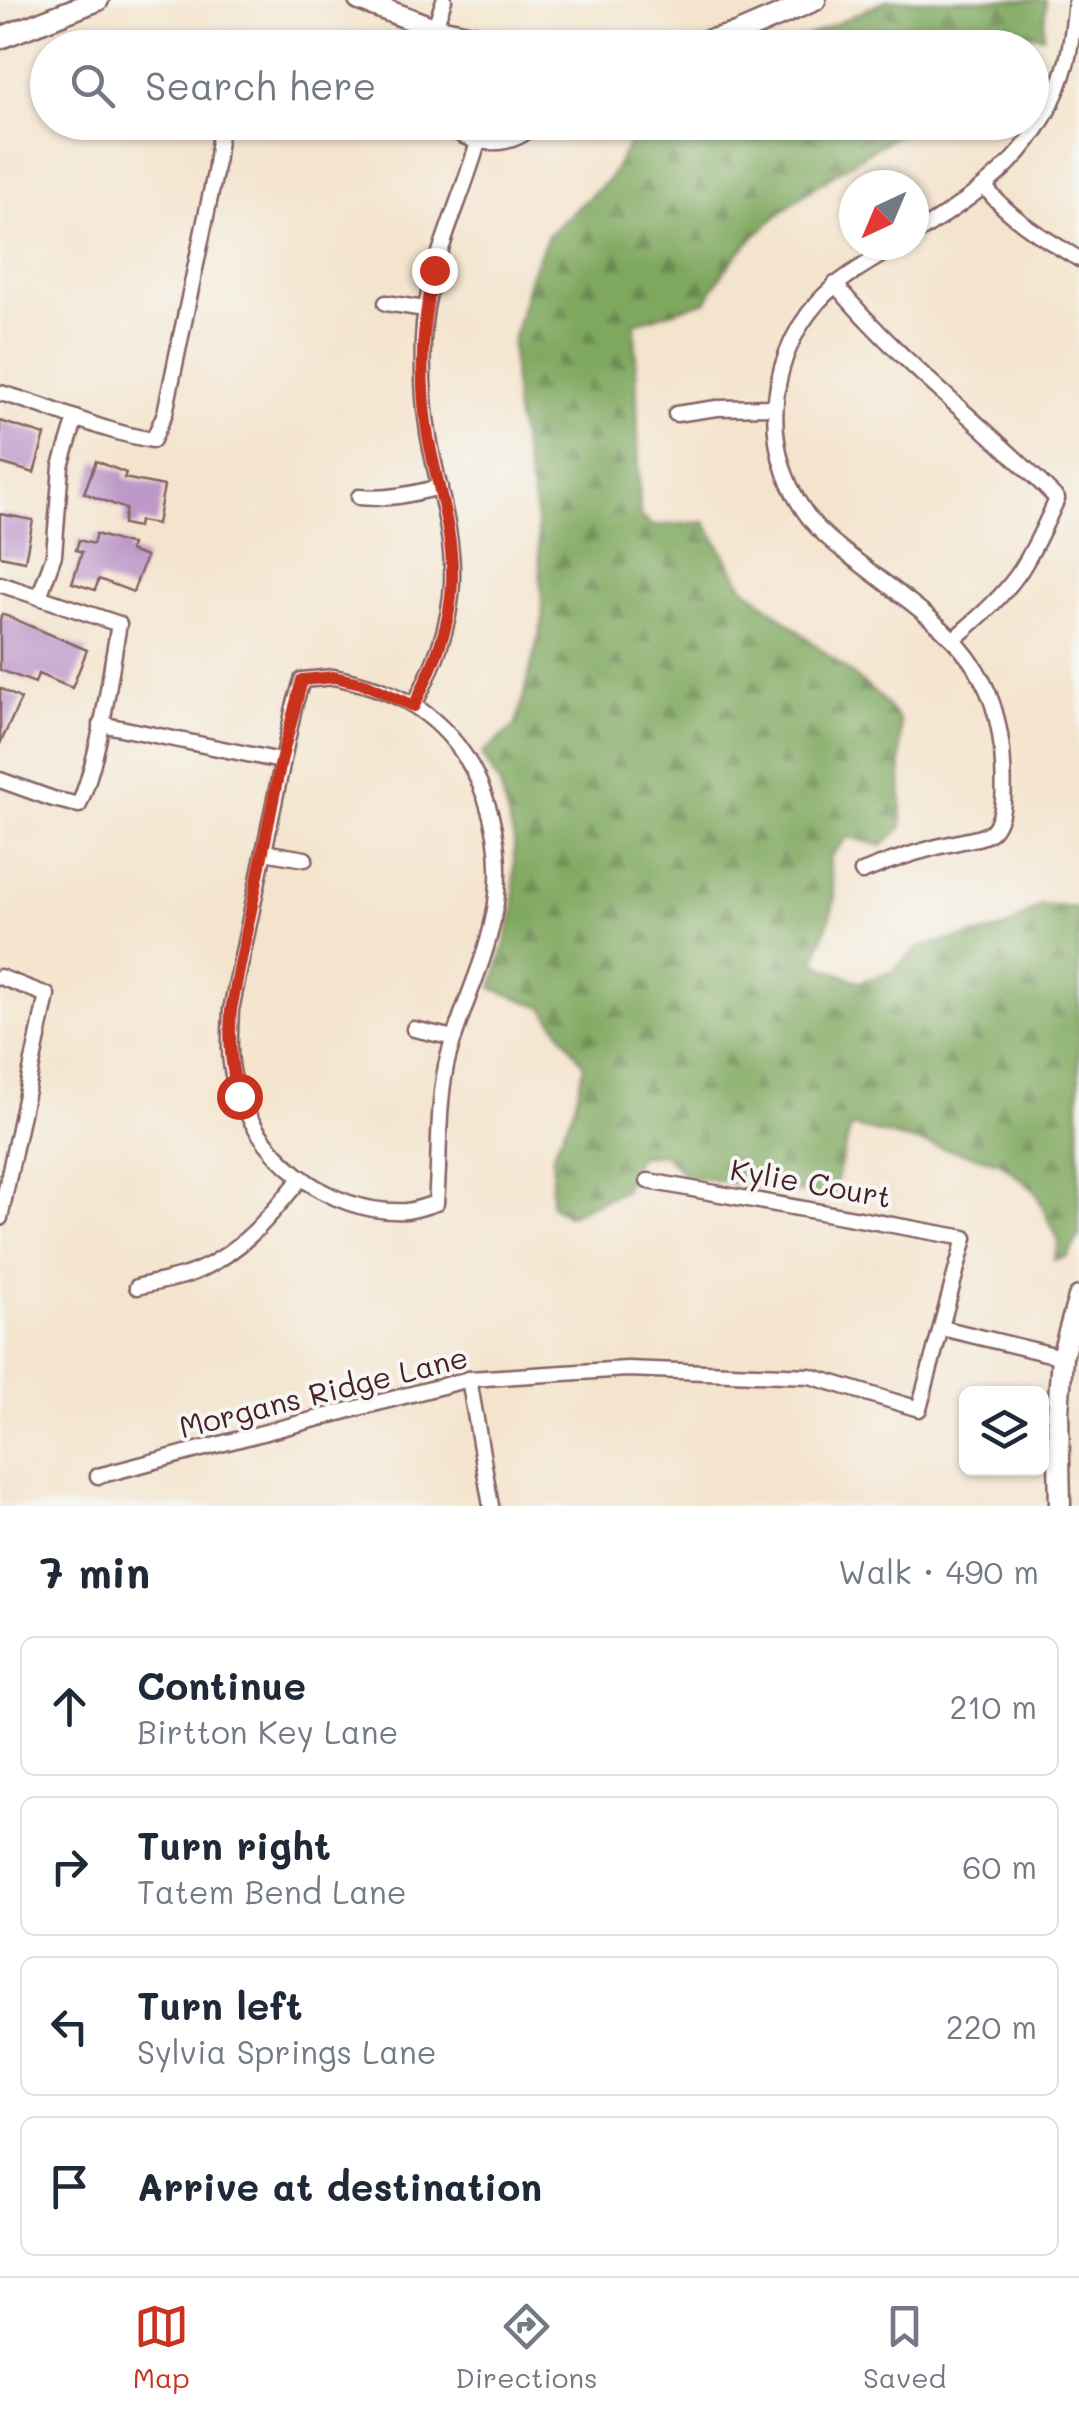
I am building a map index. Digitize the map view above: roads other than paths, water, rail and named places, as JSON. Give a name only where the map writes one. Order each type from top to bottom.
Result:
[{"type":"street","points":[[0,38],[98,0]]},
{"type":"street","points":[[359,0],[416,30]]},
{"type":"street","points":[[434,30],[444,0]]},
{"type":"street","points":[[745,30],[815,0]]},
{"type":"street","points":[[1049,109],[1074,59],[1076,0]]},
{"type":"street","points":[[0,393],[122,436],[152,440],[165,412],[219,140]]},
{"type":"street","points":[[472,140],[507,140]]},
{"type":"street","points":[[929,224],[985,188],[1029,140]]},
{"type":"street","points":[[414,706],[440,652],[452,581],[450,540],[427,430],[425,309],[443,239],[478,142]]},
{"type":"street","points":[[985,188],[1017,221],[1079,259]]},
{"type":"street","points":[[862,872],[926,848],[986,836],[998,822],[1004,780],[1002,747],[982,678],[940,625],[815,525],[797,500],[775,436],[774,406],[786,354],[798,329],[835,284],[874,260]]},
{"type":"street","points":[[835,284],[890,345],[1057,498],[1020,571],[954,639]]},
{"type":"street","points":[[386,304],[425,309]]},
{"type":"street","points":[[676,414],[774,406]]},
{"type":"street","points":[[39,597],[54,555],[60,466],[76,418]]},
{"type":"street","points":[[359,497],[397,498],[440,488]]},
{"type":"street","points":[[0,584],[119,624],[101,724],[79,805],[0,780]]},
{"type":"street","points":[[334,677],[365,684],[414,706],[448,736],[468,760],[482,787],[498,851],[494,921],[446,1066],[436,1203],[410,1210],[383,1210],[335,1197],[300,1178],[266,1143],[250,1121],[233,1077],[229,1048],[231,1010],[281,761],[302,680],[334,677]]},
{"type":"street","points":[[101,724],[281,761]]},
{"type":"street","points":[[264,852],[306,860]]},
{"type":"street","points":[[0,977],[47,994],[0,1218]]},
{"type":"street","points":[[414,1028],[454,1038]]},
{"type":"street","points":[[137,1287],[197,1272],[233,1250],[259,1230],[300,1178]]},
{"type":"street","name":"Kylie Court","points":[[648,1181],[966,1238],[942,1328]]},
{"type":"street","points":[[1060,1506],[1058,1412],[1062,1357],[1079,1297]]},
{"type":"street","points":[[942,1328],[1062,1357]]},
{"type":"street","name":"Morgans Ridge Lane","points":[[98,1476],[470,1379],[627,1369],[810,1376],[919,1409],[942,1328]]},
{"type":"street","points":[[470,1379],[491,1506]]}]
